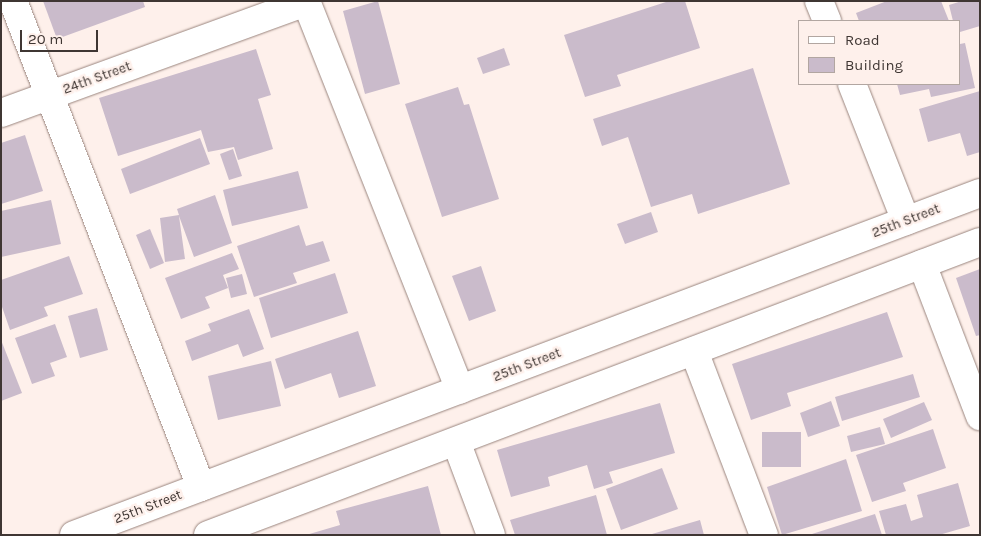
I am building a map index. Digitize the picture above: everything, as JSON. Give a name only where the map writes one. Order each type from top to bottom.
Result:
[{"type":"street","points":[[13,1],[202,487]]},
{"type":"street","points":[[819,1],[827,20]]},
{"type":"street","points":[[306,2],[460,390]]},
{"type":"street","name":"24th Street","points":[[1,114],[306,2]]},
{"type":"street","points":[[852,85],[906,221]]},
{"type":"street","name":"25th Street","points":[[74,535],[980,193]]},
{"type":"street","points":[[215,534],[457,444],[694,350],[980,242]]},
{"type":"street","points":[[922,264],[980,416]]},
{"type":"street","points":[[694,350],[764,535]]},
{"type":"street","points":[[457,444],[491,535]]},
{"type":"building","points":[[43,1],[143,1],[145,7],[57,39]]},
{"type":"building","points":[[378,1],[400,84],[365,94],[343,11]]},
{"type":"building","points":[[669,1],[685,1],[700,48],[617,75],[621,86],[585,97],[564,35]]},
{"type":"building","points":[[887,1],[941,1],[949,20],[859,20],[856,13]]},
{"type":"building","points":[[962,1],[980,1],[980,26],[961,32],[961,20],[953,20],[949,5]]},
{"type":"building","points":[[965,43],[975,88],[931,97],[929,89],[900,95],[897,85],[961,85],[961,44]]},
{"type":"building","points":[[504,48],[510,65],[483,74],[477,58]]},
{"type":"building","points":[[256,49],[271,95],[258,99],[273,149],[238,160],[234,147],[208,152],[201,130],[118,156],[99,98]]},
{"type":"building","points":[[753,68],[790,184],[698,214],[692,194],[651,207],[628,137],[602,146],[593,119]]},
{"type":"building","points":[[458,87],[464,105],[469,104],[499,199],[442,217],[405,104]]},
{"type":"building","points":[[980,91],[980,152],[967,156],[960,133],[928,142],[919,109]]},
{"type":"building","points":[[25,135],[43,191],[1,204],[1,143]]},
{"type":"building","points":[[200,138],[210,164],[130,194],[121,169]]},
{"type":"building","points":[[233,149],[242,176],[229,180],[220,154]]},
{"type":"building","points":[[298,171],[308,208],[232,226],[223,190]]},
{"type":"building","points":[[215,195],[232,243],[194,257],[179,216],[185,259],[165,262],[160,218],[179,215],[177,209]]},
{"type":"building","points":[[51,200],[61,244],[1,257],[1,211]]},
{"type":"building","points":[[651,212],[658,232],[625,244],[617,224]]},
{"type":"building","points":[[299,225],[306,246],[323,241],[330,261],[293,273],[297,283],[254,297],[237,246]]},
{"type":"building","points":[[150,229],[164,263],[150,269],[136,235]]},
{"type":"building","points":[[232,253],[239,269],[223,275],[228,288],[205,297],[210,308],[181,319],[165,278]]},
{"type":"building","points":[[69,256],[83,294],[44,307],[48,316],[10,330],[1,304],[1,280]]},
{"type":"building","points":[[481,266],[496,311],[469,321],[452,276]]},
{"type":"building","points":[[980,269],[980,335],[976,336],[956,278]]},
{"type":"building","points":[[335,273],[348,313],[271,338],[259,298]]},
{"type":"building","points":[[242,274],[247,294],[231,298],[226,278]]},
{"type":"building","points":[[97,308],[108,350],[80,358],[68,316]]},
{"type":"building","points":[[249,309],[264,349],[243,357],[238,344],[192,361],[185,341],[211,331],[208,324]]},
{"type":"building","points":[[887,312],[903,357],[787,393],[791,406],[751,420],[732,364]]},
{"type":"building","points":[[55,324],[67,357],[50,363],[55,376],[32,384],[15,338]]},
{"type":"building","points":[[358,331],[376,386],[339,398],[331,373],[285,389],[275,359]]},
{"type":"building","points":[[1,340],[22,393],[1,401]]},
{"type":"building","points":[[271,361],[281,406],[218,420],[208,376]]},
{"type":"building","points":[[913,374],[920,397],[842,421],[835,397]]},
{"type":"building","points":[[831,401],[840,426],[808,437],[800,413]]},
{"type":"building","points":[[924,402],[932,420],[891,438],[883,419]]},
{"type":"building","points":[[660,403],[675,453],[609,472],[613,483],[594,489],[587,465],[548,477],[550,486],[511,497],[497,450]]},
{"type":"building","points":[[880,427],[885,444],[851,452],[847,436]]},
{"type":"building","points":[[933,429],[946,468],[903,483],[906,491],[872,502],[856,455]]},
{"type":"building","points":[[762,432],[801,432],[801,467],[762,467]]},
{"type":"building","points":[[846,459],[862,511],[782,535],[767,487]]},
{"type":"building","points":[[662,468],[678,509],[621,530],[606,489]]},
{"type":"building","points":[[958,483],[970,526],[939,535],[886,535],[879,511],[906,504],[911,521],[923,517],[917,495]]},
{"type":"building","points":[[428,486],[441,535],[306,535],[340,525],[336,511]]},
{"type":"building","points":[[596,495],[607,535],[515,535],[510,520]]},
{"type":"building","points":[[875,514],[882,535],[812,535],[812,534]]},
{"type":"building","points":[[700,520],[704,535],[652,535],[652,534]]}]
